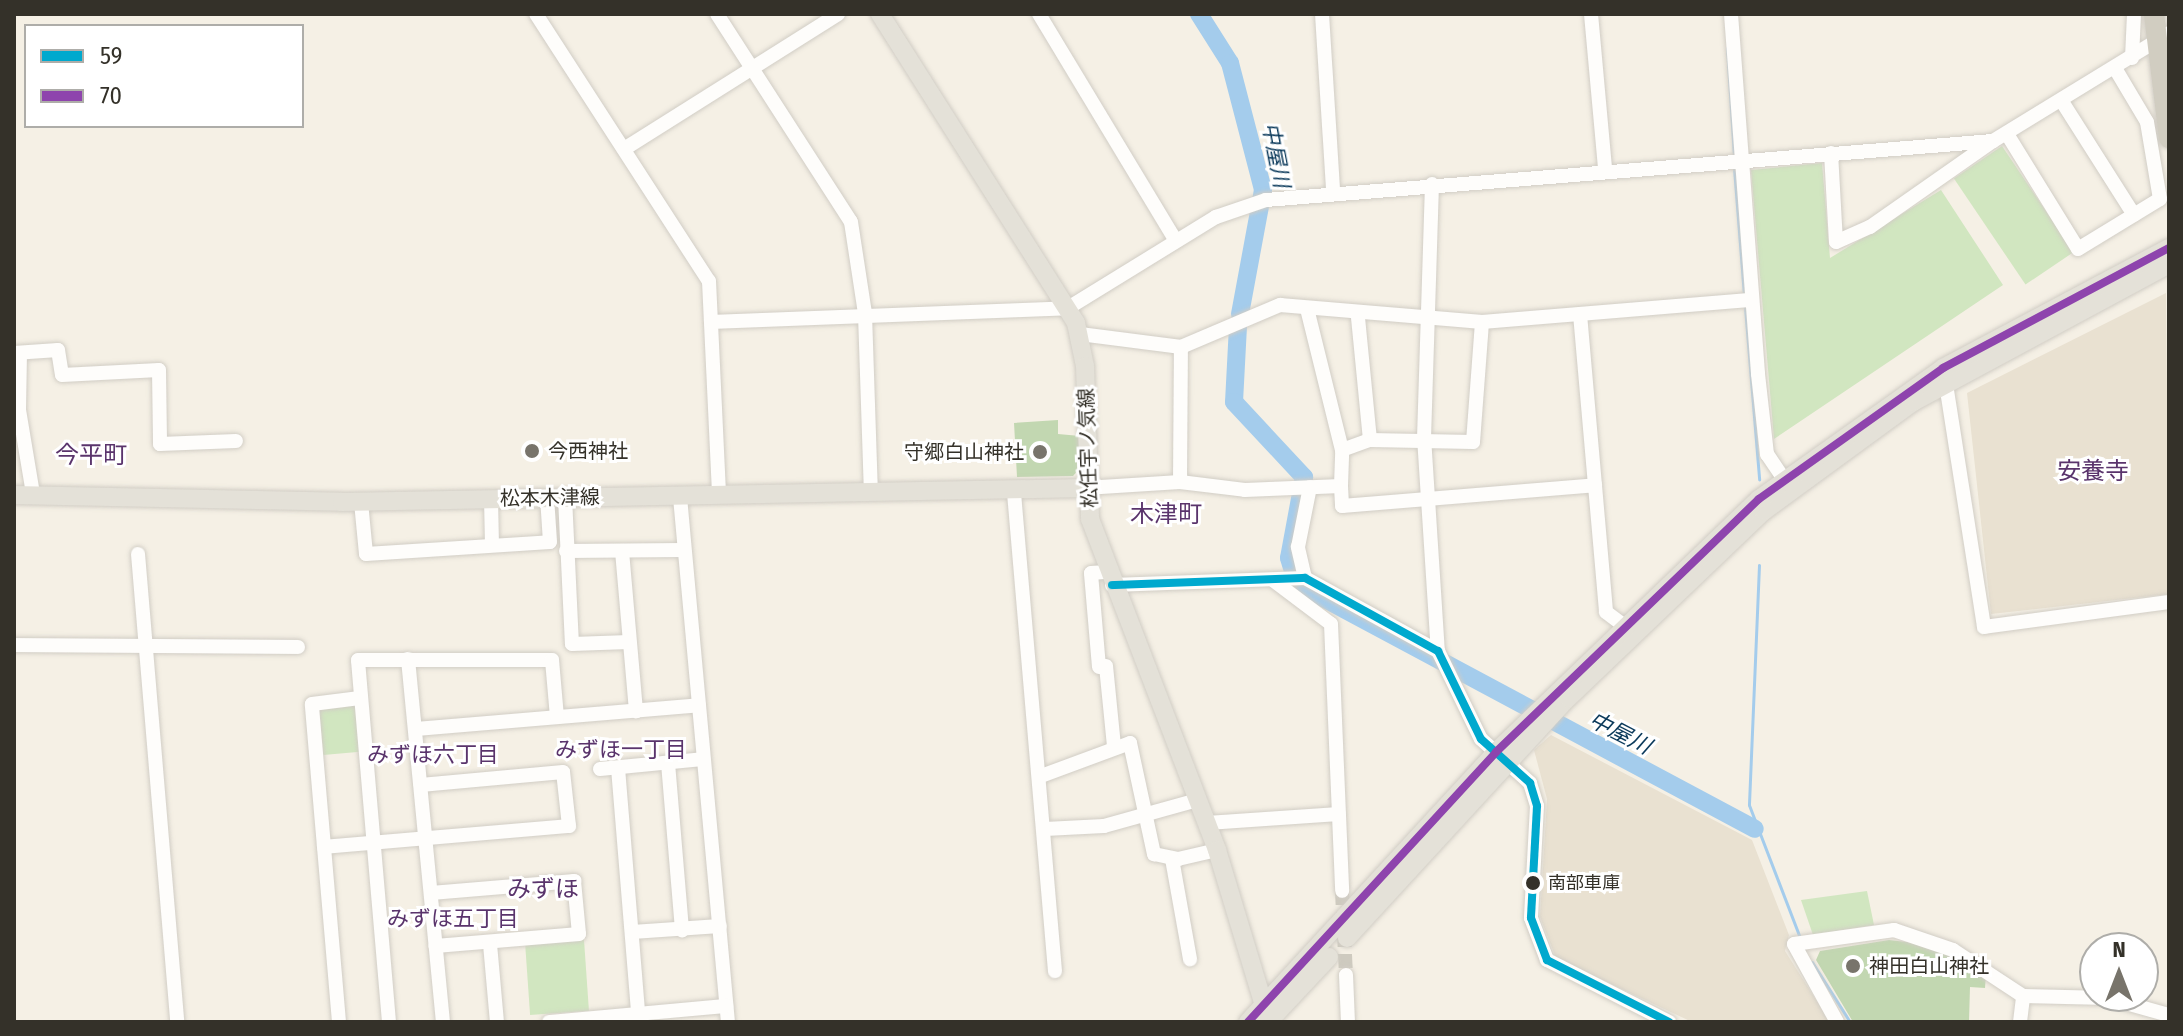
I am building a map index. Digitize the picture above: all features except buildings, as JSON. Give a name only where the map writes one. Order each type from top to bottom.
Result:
[{"type":"highway","points":[[2154,14],[2163,36],[2169,138]]},
{"type":"main road","name":"松任宇ノ気線","points":[[880,14],[1068,308],[1080,334],[1085,488],[1110,578],[1217,850],[1267,1018]]},
{"type":"main road","points":[[1248,1022],[1267,1018],[1623,625],[1784,479],[1943,368],[2169,248]]},
{"type":"main road","points":[[1542,716],[1764,511],[1946,384],[2169,264]]},
{"type":"main road","name":"松本木津線","points":[[23,495],[361,502],[1014,493],[1085,488]]},
{"type":"street","points":[[536,14],[709,281],[719,496]]},
{"type":"street","points":[[717,14],[851,222],[865,314],[871,493]]},
{"type":"street","points":[[624,149],[838,14]]},
{"type":"street","points":[[1039,14],[1176,241]]},
{"type":"street","points":[[1322,14],[1333,191]]},
{"type":"street","points":[[1591,14],[1605,167]]},
{"type":"street","points":[[1731,14],[1736,160],[1747,300],[1767,454],[1784,479]]},
{"type":"street","points":[[2132,58],[2134,14]]},
{"type":"street","points":[[1831,153],[1836,242],[1870,227],[1993,141],[2132,58],[2163,36]]},
{"type":"street","points":[[2007,134],[2078,249],[2134,215],[2160,199],[2147,122],[2115,68]]},
{"type":"street","points":[[2061,100],[2134,215]]},
{"type":"street","points":[[711,322],[1068,308],[1176,241],[1262,201],[1333,191],[1605,167],[1993,141]]},
{"type":"street","points":[[1432,184],[1431,314],[1425,441],[1431,498],[1438,651]]},
{"type":"street","points":[[1080,334],[1181,347],[1280,305],[1358,317],[1431,314],[1482,322],[1747,300]]},
{"type":"street","points":[[1307,309],[1342,450],[1342,506],[1595,485]]},
{"type":"street","points":[[1580,314],[1606,612],[1623,625]]},
{"type":"street","points":[[1358,317],[1370,440]]},
{"type":"street","points":[[1342,450],[1370,440],[1473,442],[1482,322]]},
{"type":"street","points":[[1180,482],[1181,347]]},
{"type":"street","points":[[23,495],[17,353],[58,350],[62,375],[159,370],[160,444],[236,441]]},
{"type":"street","points":[[1946,384],[1984,627],[2169,602]]},
{"type":"street","points":[[1085,488],[1180,482],[1341,486]]},
{"type":"street","points":[[1297,579],[1304,487]]},
{"type":"street","points":[[1014,493],[1041,776],[1055,971]]},
{"type":"street","points":[[361,502],[366,554],[550,542],[556,497]]},
{"type":"street","points":[[556,497],[566,551],[572,644],[629,642]]},
{"type":"street","points":[[680,497],[728,1022]]},
{"type":"street","points":[[491,498],[492,545]]},
{"type":"street","points":[[566,551],[684,550]]},
{"type":"street","points":[[622,551],[636,711]]},
{"type":"street","points":[[138,554],[177,1022]]},
{"type":"street","points":[[1114,746],[1091,573],[1110,578],[1297,579],[1438,651],[1453,672],[1481,739],[1530,783],[1537,806],[1531,918],[1547,960],[1669,1022]]},
{"type":"street","points":[[1274,581],[1331,624],[1342,891]]},
{"type":"street","points":[[14,645],[298,647]]},
{"type":"street","points":[[408,659],[443,1022]]},
{"type":"street","points":[[389,1022],[358,660],[552,660],[557,717]]},
{"type":"street","points":[[339,1022],[312,704],[360,698]]},
{"type":"street","points":[[416,729],[699,705]]},
{"type":"street","points":[[1041,776],[1114,746],[1130,743],[1135,750],[1149,847],[1172,859],[1217,850]]},
{"type":"street","points":[[600,769],[703,759]]},
{"type":"street","points":[[668,763],[682,930]]},
{"type":"street","points":[[618,768],[638,1018]]},
{"type":"street","points":[[324,847],[569,826],[563,772],[421,785]]},
{"type":"street","points":[[1045,829],[1104,826],[1146,811],[1197,800]]},
{"type":"street","points":[[1207,823],[1339,814]]},
{"type":"street","points":[[1172,859],[1190,959]]},
{"type":"street","points":[[431,893],[574,881],[579,934],[490,944],[435,946]]},
{"type":"street","points":[[632,932],[720,926]]},
{"type":"street","points":[[1837,1022],[1794,944],[1910,932],[1992,971],[2023,996],[2108,998],[2169,1015]]},
{"type":"street","points":[[490,944],[497,1022]]},
{"type":"street","points":[[1346,975],[1348,1022]]},
{"type":"street","points":[[2020,1022],[2023,996]]},
{"type":"street","points":[[549,1022],[691,1016],[726,1006]]},
{"type":"shaded area","points":[[2166,293],[2169,594],[1991,614],[1967,393]]},
{"type":"shaded area","points":[[1551,735],[1752,840],[1789,935],[1785,951],[1830,1022],[1692,1022],[1556,958],[1540,917],[1547,799],[1534,750]]},
{"type":"green space","points":[[2002,146],[2074,252],[2025,285],[1954,178]]},
{"type":"green space","points":[[1822,163],[1830,258],[1941,190],[2003,285],[1774,439],[1751,170]]},
{"type":"green space","points":[[1058,420],[1058,434],[1080,436],[1081,467],[1073,476],[1017,477],[1014,423]]},
{"type":"green space","points":[[356,704],[360,752],[323,755],[319,707]]},
{"type":"green space","points":[[1867,891],[1874,925],[1813,935],[1801,900]]},
{"type":"green space","points":[[584,940],[589,1011],[530,1015],[525,944]]},
{"type":"green space","points":[[1889,940],[1924,944],[1986,975],[1985,988],[1970,987],[1969,1022],[1853,1022],[1816,960],[1820,951]]},
{"type":"waterway","name":"中屋川","points":[[1199,14],[1230,63],[1263,190],[1240,314]]},
{"type":"waterway","points":[[1727,48],[1734,156]]},
{"type":"waterway","points":[[1734,168],[1744,296]]},
{"type":"waterway","points":[[1745,307],[1759,479]]},
{"type":"waterway","name":"中屋川","points":[[1238,326],[1234,402],[1304,477],[1289,558],[1297,584],[1755,829]]},
{"type":"waterway","points":[[1759,565],[1749,805],[1800,938]]},
{"type":"waterway","points":[[1812,962],[1850,1022]]},
{"type":"tunnel","points":[[1342,891],[1346,975]]},
{"type":"transit line","name":"70","points":[[1248,1022],[1496,752],[1759,499],[1943,368],[2169,248]]},
{"type":"transit line","name":"59","points":[[1112,585],[1305,578],[1438,651],[1481,739],[1530,783],[1537,806],[1531,918],[1547,960],[1669,1022]]},
{"type":"place","name":"今西神社","points":[[532,451]]},
{"type":"place","name":"守郷白山神社","points":[[1040,452]]},
{"type":"place","name":"南部車庫","points":[[1533,883]]},
{"type":"place","name":"神田白山神社","points":[[1853,966]]},
{"type":"district","name":"今平町","points":[[91,456]]},
{"type":"district","name":"安養寺","points":[[2093,472]]},
{"type":"district","name":"木津町","points":[[1166,515]]},
{"type":"district","name":"みずほ一丁目","points":[[621,750]]},
{"type":"district","name":"みずほ六丁目","points":[[433,755]]},
{"type":"district","name":"みずほ","points":[[543,890]]},
{"type":"district","name":"みずほ五丁目","points":[[453,919]]}]
